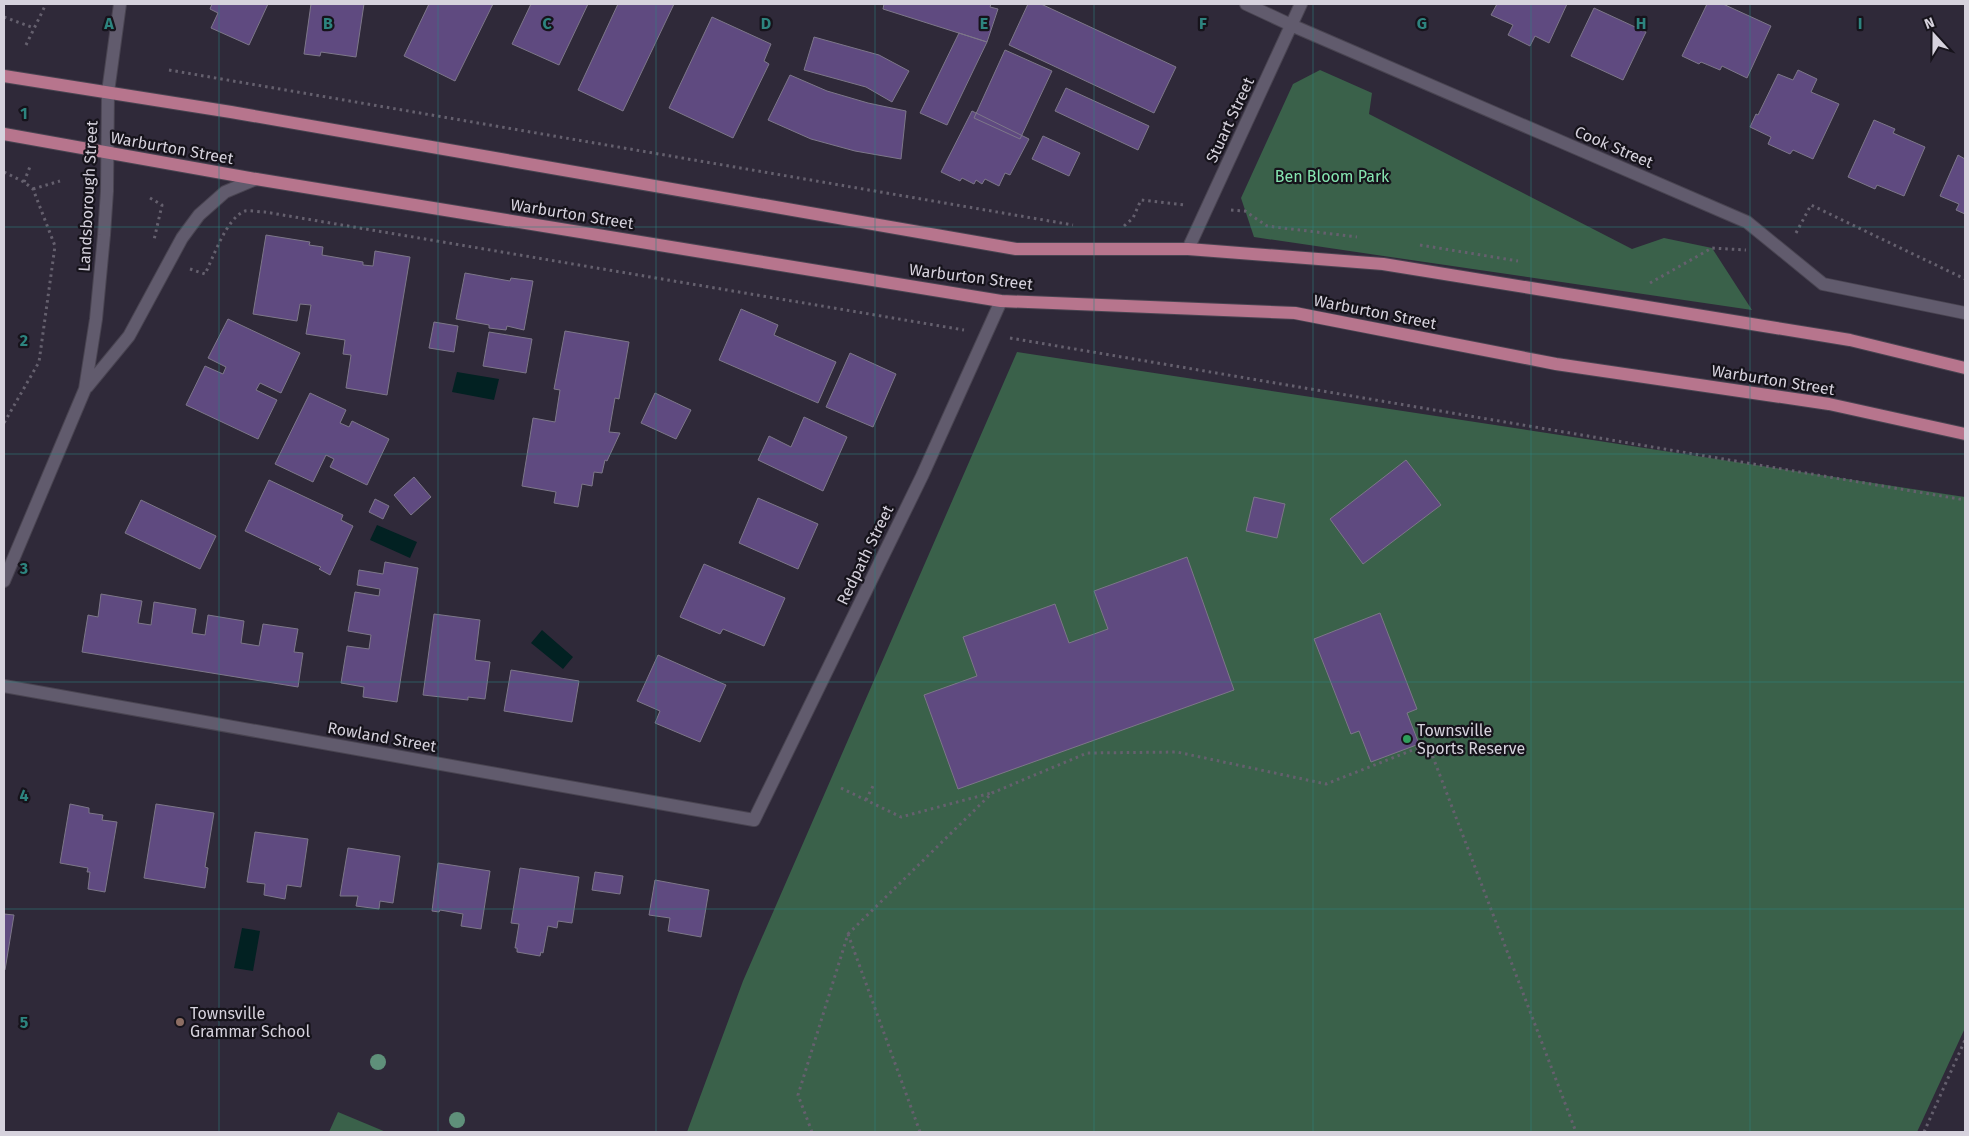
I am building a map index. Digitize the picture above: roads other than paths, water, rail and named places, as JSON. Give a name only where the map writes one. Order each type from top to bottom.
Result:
[{"type":"main road","name":"Warburton Street","points":[[4,76],[231,112],[1016,249],[1188,249],[1383,264],[1850,340],[1965,368]]},
{"type":"main road","name":"Warburton Street","points":[[4,134],[256,179],[1001,301],[1295,313],[1556,364],[1829,404],[1965,434]]},
{"type":"street","name":"Landsborough Street","points":[[4,581],[86,389],[96,319],[104,236],[108,153],[108,92],[120,4]]},
{"type":"street","name":"Cook Street","points":[[1246,4],[1747,222],[1823,284],[1965,313]]},
{"type":"street","name":"Stuart Street","points":[[1188,249],[1301,4]]},
{"type":"street","name":"Landsborough Street","points":[[86,389],[129,336],[178,245],[199,215],[226,192],[256,179]]},
{"type":"street","name":"Redpath Street","points":[[754,820],[918,485],[1001,301]]},
{"type":"street","name":"Rowland Street","points":[[4,686],[754,820]]},
{"type":"place","name":"Townsville Sports Reserve","points":[[1407,739]]},
{"type":"place","name":"Townsville Grammar School","points":[[180,1022]]},
{"type":"park label","name":"Ben Bloom Park","points":[[1332,176]]}]
